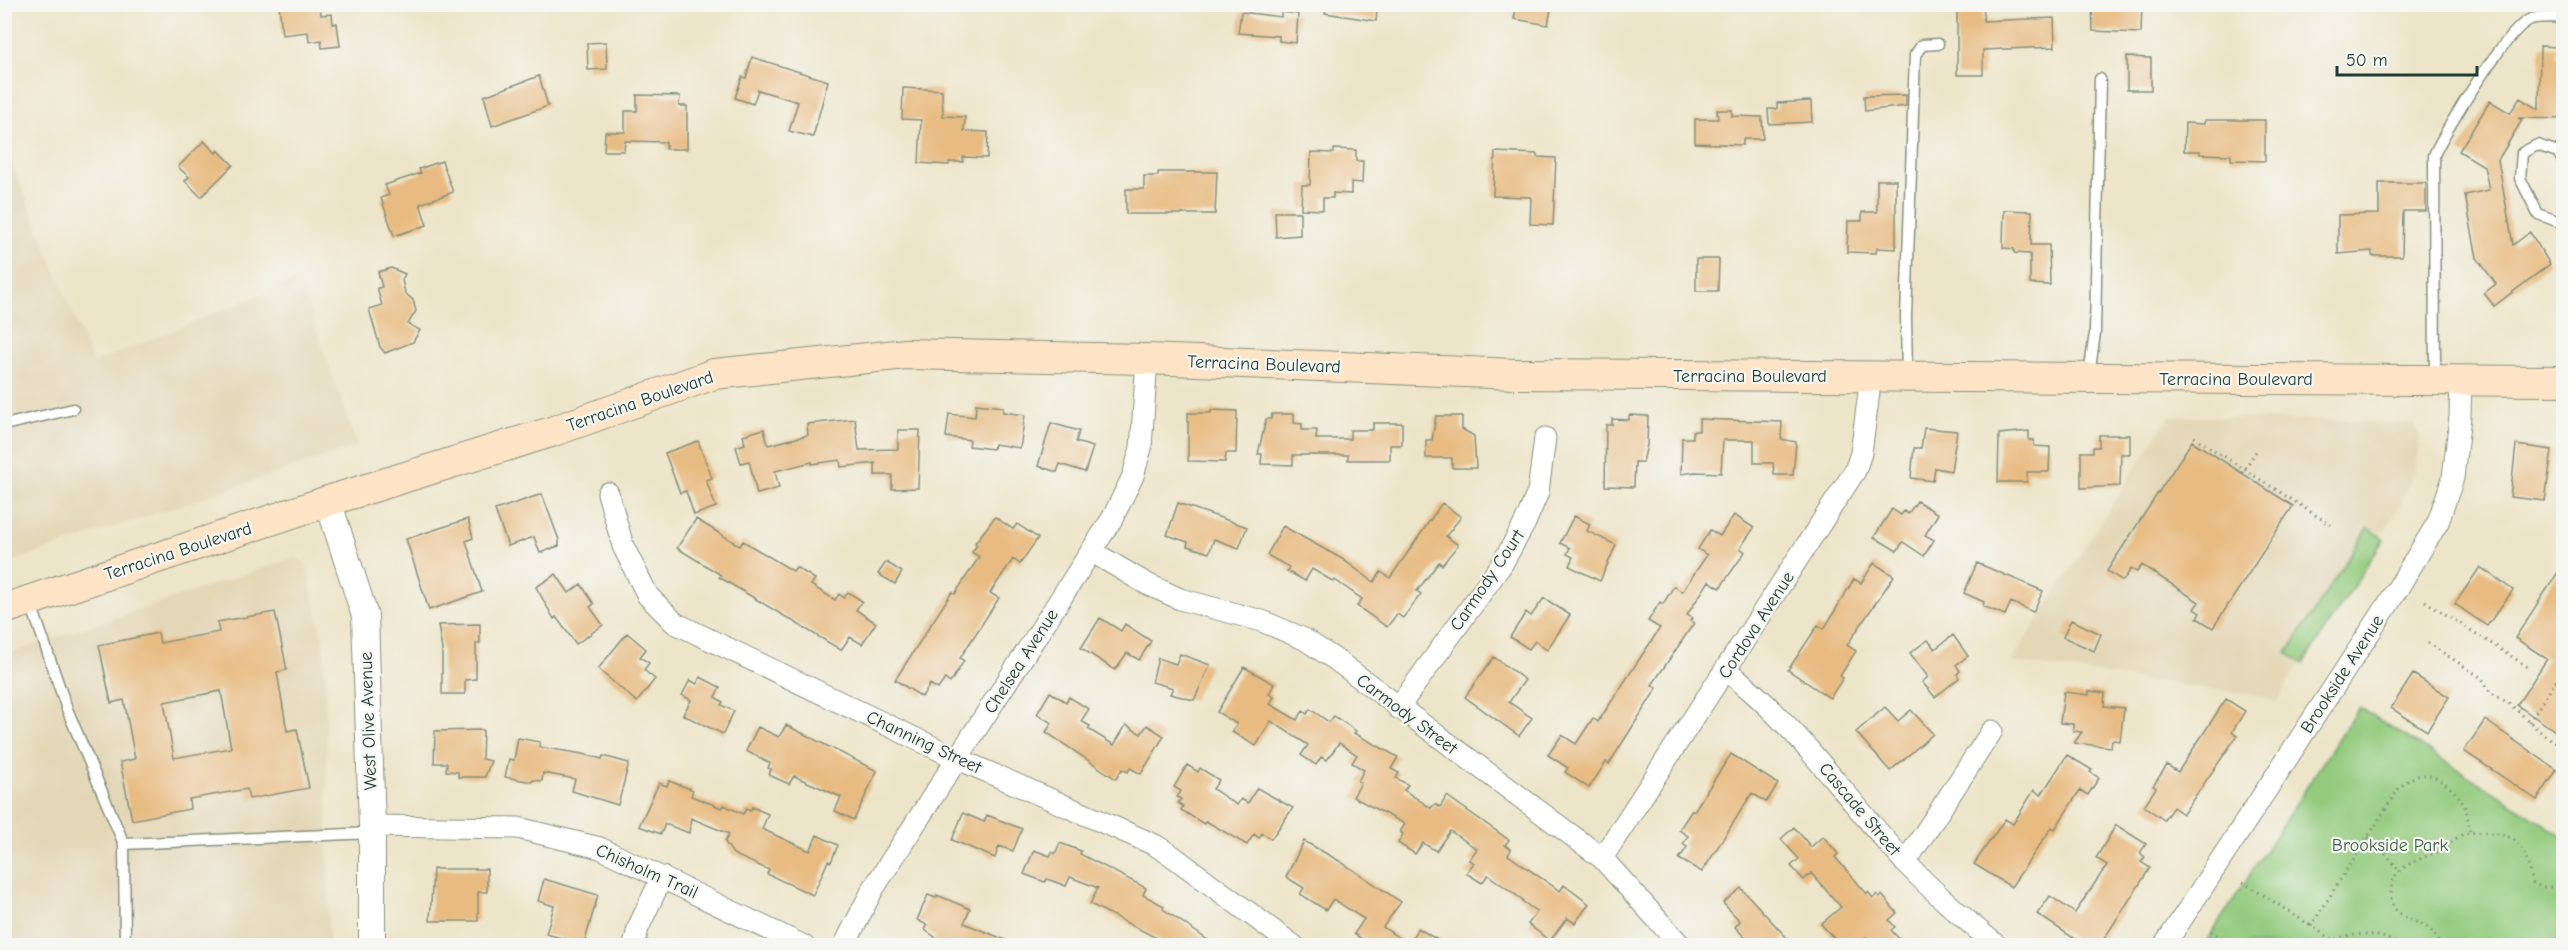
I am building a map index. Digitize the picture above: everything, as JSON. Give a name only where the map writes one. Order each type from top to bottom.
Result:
[{"type":"main road","name":"Terracina Boulevard","points":[[17,605],[328,501],[551,432],[714,374],[906,354],[1147,359],[1515,374],[2564,381]]},
{"type":"street","name":"Chelsea Avenue","points":[[844,945],[873,889],[1112,519],[1133,476],[1141,448],[1147,359]]},
{"type":"street","name":"Cordova Avenue","points":[[1602,858],[1855,471],[1861,453],[1871,377]]},
{"type":"street","name":"Brookside Avenue","points":[[2164,945],[2380,616],[2438,522],[2453,478],[2460,416],[2448,381]]},
{"type":"street","name":"Carmody Court","points":[[1398,708],[1502,564],[1525,523],[1538,492],[1545,438]]},
{"type":"street","name":"Channing Street","points":[[608,493],[623,546],[648,596],[675,623],[958,759],[1155,845],[1294,945]]},
{"type":"street","name":"West Olive Avenue","points":[[328,501],[364,616],[372,829],[372,945]]},
{"type":"street","name":"Carmody Street","points":[[1091,551],[1145,583],[1180,599],[1262,621],[1304,639],[1602,858],[1681,945]]},
{"type":"street","name":"Cascade Street","points":[[1726,670],[1755,692],[1785,722],[1905,862],[1948,905],[1996,945]]},
{"type":"street","points":[[1905,862],[1992,731]]},
{"type":"street","name":"Chisholm Trail","points":[[372,829],[518,828],[600,848],[804,945]]},
{"type":"street","points":[[634,945],[638,928],[662,877]]},
{"type":"lane","points":[[2448,381],[2434,155],[2443,135],[2509,37],[2530,20],[2564,17]]},
{"type":"lane","points":[[1907,377],[1906,317],[1915,56],[1922,45],[1938,44]]},
{"type":"lane","points":[[2088,378],[2095,333],[2100,79]]},
{"type":"lane","points":[[2564,163],[2558,152],[2537,145],[2522,153],[2520,178],[2538,214],[2557,221],[2564,218]]},
{"type":"lane","points":[[4,425],[73,409]]},
{"type":"lane","points":[[17,605],[67,709],[124,844],[125,945]]},
{"type":"lane","points":[[124,844],[372,829]]},
{"type":"path","points":[[2194,437],[2243,471],[2331,525]]},
{"type":"path","points":[[2243,471],[2257,450]]},
{"type":"path","points":[[2425,601],[2528,667]]},
{"type":"path","points":[[2428,643],[2482,678],[2490,692],[2510,704],[2529,722],[2564,748]]},
{"type":"path","points":[[2529,722],[2564,669]]},
{"type":"path","points":[[2311,926],[2399,788],[2410,778],[2423,775],[2433,777],[2460,797],[2466,809],[2470,833]]},
{"type":"path","points":[[2443,945],[2429,929],[2400,914],[2392,903],[2392,884],[2408,863],[2443,850],[2460,836],[2470,833],[2506,835],[2516,841],[2523,852],[2533,883],[2541,887],[2564,887]]},
{"type":"path","points":[[2368,837],[2378,844],[2400,871]]},
{"type":"path","points":[[2243,882],[2333,940],[2352,934],[2365,933],[2377,935],[2400,945]]},
{"type":"path","points":[[2211,931],[2233,945]]},
{"type":"path","points":[[2499,945],[2512,941],[2529,945]]},
{"type":"shaded area","points":[[4,144],[93,363],[299,279],[357,446],[5,564]]},
{"type":"shaded area","points":[[2169,416],[2413,423],[2420,435],[2416,466],[2399,507],[2276,702],[2260,696],[2011,662]]},
{"type":"shaded area","points":[[296,557],[306,564],[323,640],[326,699],[329,945],[5,945],[4,655]]},
{"type":"green space","points":[[2368,528],[2384,539],[2303,664],[2287,653]]},
{"type":"green space","name":"Brookside Park","points":[[2359,707],[2563,836],[2563,945],[2204,945]]},
{"type":"building","points":[[279,4],[320,4],[321,15],[332,14],[333,24],[337,23],[340,46],[322,48],[321,40],[309,42],[308,32],[282,35]]},
{"type":"building","points":[[1326,4],[1378,4],[1376,21],[1325,13]]},
{"type":"building","points":[[1517,4],[1552,4],[1548,25],[1514,19]]},
{"type":"building","points":[[2092,4],[2142,4],[2141,33],[2093,31]]},
{"type":"building","points":[[1957,5],[1984,6],[1983,21],[2054,18],[2055,47],[1983,50],[1983,75],[1957,75]]},
{"type":"building","points":[[1241,12],[1281,17],[1281,12],[1298,14],[1296,43],[1279,41],[1279,36],[1238,33]]},
{"type":"building","points":[[606,42],[607,69],[588,70],[587,43]]},
{"type":"building","points":[[2540,46],[2557,47],[2556,57],[2564,57],[2564,119],[2518,118],[2522,120],[2498,160],[2513,245],[2530,232],[2550,264],[2494,306],[2484,293],[2496,284],[2477,258],[2465,195],[2489,190],[2484,166],[2459,151],[2490,101],[2510,113],[2520,98],[2539,110]]},
{"type":"building","points":[[752,57],[828,81],[813,137],[789,131],[798,102],[758,90],[753,104],[735,98],[742,77],[746,78]]},
{"type":"building","points":[[2127,57],[2151,58],[2151,90],[2127,90]]},
{"type":"building","points":[[539,76],[548,106],[492,126],[484,96]]},
{"type":"building","points":[[903,88],[942,90],[943,116],[965,117],[964,131],[988,132],[987,158],[963,157],[963,162],[949,162],[949,165],[919,163],[921,120],[902,119]]},
{"type":"building","points":[[637,95],[680,96],[679,106],[687,106],[687,149],[666,149],[666,142],[625,141],[624,151],[604,151],[605,132],[625,132],[625,111],[637,111]]},
{"type":"building","points":[[1906,95],[1906,106],[1865,111],[1864,96]]},
{"type":"building","points":[[1811,101],[1812,122],[1769,124],[1768,109],[1777,109],[1777,103]]},
{"type":"building","points":[[1717,110],[1732,110],[1732,116],[1762,117],[1763,139],[1743,139],[1743,145],[1695,143],[1695,119],[1718,119]]},
{"type":"building","points":[[2205,120],[2265,120],[2265,161],[2231,160],[2231,155],[2184,151],[2185,123],[2204,124]]},
{"type":"building","points":[[204,141],[216,153],[218,150],[233,165],[201,197],[185,181],[189,177],[178,167]]},
{"type":"building","points":[[1334,149],[1356,150],[1356,161],[1363,161],[1362,183],[1351,182],[1351,194],[1333,193],[1333,198],[1323,198],[1323,210],[1301,209],[1302,185],[1310,185],[1311,152],[1334,153]]},
{"type":"building","points":[[1495,152],[1537,154],[1537,157],[1556,158],[1553,225],[1530,224],[1531,197],[1493,196]]},
{"type":"building","points":[[442,161],[453,192],[420,204],[427,225],[394,236],[381,198],[389,195],[385,185],[421,173],[419,169]]},
{"type":"building","points":[[1158,172],[1217,172],[1215,214],[1126,214],[1126,189],[1144,189],[1144,176],[1158,176]]},
{"type":"building","points":[[1877,180],[1896,180],[1896,249],[1877,248],[1876,253],[1847,252],[1848,221],[1862,221],[1862,212],[1877,212]]},
{"type":"building","points":[[2379,183],[2426,183],[2426,211],[2403,211],[2402,256],[2372,256],[2372,251],[2338,254],[2338,215],[2379,214]]},
{"type":"building","points":[[2004,210],[2032,211],[2031,245],[2049,245],[2050,285],[2030,284],[2030,254],[2014,253],[2014,249],[2003,248]]},
{"type":"building","points":[[1275,212],[1300,212],[1300,235],[1276,237]]},
{"type":"building","points":[[1696,259],[1719,259],[1718,291],[1696,291]]},
{"type":"building","points":[[391,268],[405,274],[402,280],[405,293],[413,300],[416,311],[408,324],[420,330],[413,342],[385,353],[380,347],[369,309],[382,305],[377,288],[382,287],[378,272]]},
{"type":"building","points":[[976,404],[1003,407],[1003,412],[1025,415],[1020,448],[994,444],[993,449],[969,446],[970,440],[946,437],[949,414],[975,417]]},
{"type":"building","points":[[1211,410],[1237,411],[1236,453],[1226,453],[1225,462],[1188,461],[1188,413],[1211,413]]},
{"type":"building","points":[[1272,414],[1294,414],[1294,423],[1302,424],[1302,430],[1317,430],[1316,439],[1350,439],[1350,430],[1373,430],[1373,423],[1402,423],[1402,445],[1390,445],[1390,460],[1348,460],[1348,455],[1293,455],[1293,465],[1261,464],[1262,454],[1258,454],[1266,419],[1271,419]]},
{"type":"building","points":[[1629,415],[1648,416],[1647,445],[1643,462],[1635,462],[1634,487],[1605,486],[1606,425],[1612,425],[1612,419],[1629,420]]},
{"type":"building","points":[[1436,416],[1462,416],[1462,429],[1474,436],[1476,468],[1452,468],[1452,458],[1426,458],[1426,440],[1432,440]]},
{"type":"building","points":[[855,419],[859,450],[898,449],[898,430],[920,430],[918,488],[892,489],[892,475],[875,475],[875,463],[841,467],[840,460],[812,464],[812,462],[775,471],[779,488],[757,494],[749,461],[741,463],[736,447],[745,444],[743,435],[764,429],[768,445],[808,435],[807,424]]},
{"type":"building","points":[[1699,419],[1782,422],[1781,439],[1796,442],[1793,475],[1774,475],[1773,463],[1754,463],[1754,440],[1723,440],[1721,473],[1681,474],[1682,438],[1693,438],[1693,431],[1699,431]]},
{"type":"building","points":[[1051,423],[1079,431],[1076,442],[1093,447],[1085,472],[1060,464],[1057,472],[1038,466]]},
{"type":"building","points":[[1924,428],[1957,431],[1951,471],[1935,468],[1933,481],[1911,478],[1914,448],[1921,448]]},
{"type":"building","points":[[2029,431],[2029,440],[2034,440],[2034,446],[2050,447],[2049,472],[2027,472],[2027,482],[1998,482],[1999,434]]},
{"type":"building","points":[[2099,435],[2130,435],[2130,454],[2121,454],[2120,486],[2081,488],[2081,452],[2093,452],[2093,447],[2099,447]]},
{"type":"building","points":[[698,441],[712,478],[706,480],[716,507],[694,515],[686,491],[680,493],[665,453]]},
{"type":"building","points":[[2192,441],[2293,506],[2213,628],[2197,618],[2200,613],[2194,609],[2199,602],[2142,565],[2137,572],[2131,569],[2123,581],[2107,571]]},
{"type":"building","points":[[2516,445],[2552,450],[2545,501],[2510,497]]},
{"type":"building","points":[[542,494],[559,540],[559,546],[540,553],[534,537],[508,546],[495,510]]},
{"type":"building","points":[[1917,501],[1938,514],[1925,535],[1934,540],[1924,556],[1903,542],[1897,551],[1874,537],[1892,509],[1901,515],[1904,511],[1908,514]]},
{"type":"building","points":[[1178,503],[1247,527],[1239,548],[1214,539],[1209,553],[1187,546],[1188,542],[1167,535]]},
{"type":"building","points":[[1442,503],[1461,517],[1446,536],[1458,545],[1442,565],[1439,562],[1417,591],[1421,594],[1403,618],[1397,614],[1387,627],[1357,606],[1362,599],[1335,580],[1334,582],[1312,569],[1305,581],[1287,571],[1289,567],[1267,555],[1283,526],[1342,559],[1374,582],[1381,572],[1390,578]]},
{"type":"building","points":[[1734,515],[1754,528],[1740,548],[1745,552],[1720,588],[1709,581],[1687,615],[1694,623],[1652,685],[1657,688],[1609,764],[1606,762],[1589,788],[1565,772],[1568,768],[1548,755],[1562,735],[1576,744],[1593,718],[1598,722],[1660,628],[1648,621],[1660,602],[1663,604],[1674,586],[1682,592],[1707,555],[1698,549],[1710,530],[1720,536]]},
{"type":"building","points":[[1574,516],[1590,524],[1587,531],[1616,545],[1600,581],[1569,566],[1573,557],[1567,554],[1570,548],[1560,543]]},
{"type":"building","points":[[995,517],[1013,529],[1017,524],[1038,538],[1020,564],[1013,559],[990,593],[999,598],[960,658],[964,661],[950,683],[945,679],[938,689],[930,684],[922,697],[895,680],[952,592],[955,594],[979,557],[972,552],[977,545],[975,543]]},
{"type":"building","points":[[468,519],[473,538],[466,541],[482,592],[429,610],[406,539]]},
{"type":"building","points":[[696,519],[740,546],[743,541],[793,571],[796,567],[815,579],[811,585],[835,600],[839,594],[844,598],[848,592],[862,601],[856,610],[876,623],[862,644],[850,637],[841,650],[719,577],[721,575],[677,548]]},
{"type":"building","points":[[886,562],[902,572],[895,584],[878,574]]},
{"type":"building","points":[[1874,563],[1894,576],[1847,645],[1856,651],[1840,676],[1843,678],[1830,698],[1788,670],[1818,625],[1824,629],[1854,579],[1861,583]]},
{"type":"building","points":[[1977,563],[2043,591],[2033,612],[2011,602],[2005,615],[1983,606],[1984,602],[1964,593]]},
{"type":"building","points":[[2564,563],[2564,737],[2517,705],[2547,659],[2515,638]]},
{"type":"building","points":[[2480,567],[2513,590],[2487,626],[2455,604]]},
{"type":"building","points":[[556,574],[569,593],[581,584],[594,604],[590,607],[603,625],[576,644],[556,617],[554,619],[536,587]]},
{"type":"building","points":[[1544,598],[1570,615],[1547,650],[1535,641],[1529,649],[1510,637],[1526,612],[1531,616]]},
{"type":"building","points":[[275,612],[287,670],[277,672],[287,731],[297,729],[309,788],[249,799],[247,789],[189,799],[190,809],[132,820],[120,762],[135,759],[124,700],[111,703],[99,645],[158,633],[160,643],[219,632],[217,622]],"holes":[[[221,691],[231,748],[174,758],[164,702]]]},
{"type":"building","points":[[1100,618],[1121,631],[1125,624],[1151,641],[1139,660],[1127,653],[1115,670],[1081,648]]},
{"type":"building","points":[[2071,620],[2101,634],[2094,651],[2063,637]]},
{"type":"building","points":[[480,624],[480,643],[476,643],[476,679],[465,680],[465,694],[442,694],[442,650],[438,625]]},
{"type":"building","points":[[627,633],[646,649],[640,657],[649,663],[644,670],[655,679],[637,702],[598,669]]},
{"type":"building","points":[[1953,635],[1968,656],[1956,665],[1960,671],[1957,674],[1959,678],[1935,697],[1922,682],[1928,677],[1910,653],[1928,640],[1935,649]]},
{"type":"building","points":[[1180,654],[1210,665],[1194,700],[1170,694],[1173,688],[1152,682],[1158,658],[1176,664]]},
{"type":"building","points":[[1494,657],[1525,680],[1509,702],[1532,718],[1519,736],[1465,697]]},
{"type":"building","points":[[1244,667],[1274,684],[1269,694],[1274,697],[1270,704],[1297,720],[1303,711],[1307,714],[1310,709],[1329,722],[1334,716],[1356,731],[1354,733],[1398,757],[1391,769],[1399,773],[1396,778],[1408,785],[1404,790],[1431,808],[1435,804],[1440,807],[1447,796],[1509,840],[1505,845],[1511,850],[1508,855],[1560,891],[1564,885],[1589,904],[1575,923],[1567,918],[1550,941],[1528,924],[1537,912],[1523,900],[1488,875],[1482,883],[1466,873],[1474,863],[1469,860],[1477,849],[1450,831],[1436,851],[1423,843],[1415,854],[1398,843],[1403,834],[1400,832],[1405,824],[1353,797],[1361,783],[1358,781],[1364,770],[1352,763],[1357,755],[1339,743],[1327,760],[1321,757],[1316,765],[1301,755],[1308,745],[1271,721],[1256,746],[1232,732],[1237,724],[1217,712]]},
{"type":"building","points":[[2413,674],[2449,697],[2427,731],[2391,708]]},
{"type":"building","points":[[700,677],[720,687],[715,697],[723,702],[721,705],[734,711],[723,734],[683,715],[691,700],[682,695],[690,680],[697,684]]},
{"type":"building","points":[[2089,691],[2105,693],[2104,706],[2124,708],[2120,741],[2112,740],[2111,747],[2074,743],[2082,732],[2073,731],[2073,724],[2060,723],[2064,692],[2089,695]]},
{"type":"building","points":[[1050,692],[1066,702],[1069,697],[1089,709],[1081,721],[1090,726],[1088,729],[1114,745],[1126,725],[1141,734],[1147,725],[1164,736],[1141,774],[1130,768],[1128,772],[1122,769],[1116,779],[1046,732],[1052,723],[1037,714]]},
{"type":"building","points":[[2226,699],[2245,711],[2232,732],[2237,736],[2183,814],[2173,807],[2164,820],[2144,806],[2156,788],[2153,786],[2167,765],[2178,772]]},
{"type":"building","points":[[1885,707],[1898,721],[1911,710],[1933,734],[1890,771],[1856,732]]},
{"type":"building","points":[[2485,720],[2557,770],[2537,800],[2464,751]]},
{"type":"building","points":[[786,725],[877,771],[854,820],[835,811],[841,797],[794,776],[789,784],[769,775],[770,763],[746,751],[758,727],[779,737]]},
{"type":"building","points":[[483,730],[482,759],[491,761],[485,777],[458,777],[458,772],[446,771],[447,763],[434,763],[435,731]]},
{"type":"building","points":[[518,738],[540,742],[539,747],[602,759],[603,756],[629,763],[618,805],[572,791],[575,779],[543,773],[542,781],[533,780],[532,782],[505,777],[509,759],[514,760]]},
{"type":"building","points":[[1731,754],[1778,784],[1766,802],[1752,793],[1702,872],[1679,859],[1687,847],[1683,844],[1688,836],[1679,830]]},
{"type":"building","points":[[2067,755],[2092,770],[2090,772],[2099,778],[2088,795],[2080,790],[2055,829],[2052,827],[2011,887],[1974,864],[2005,819],[2013,824],[2034,790],[2041,795]]},
{"type":"building","points":[[1187,765],[1198,772],[1200,768],[1219,780],[1213,789],[1237,805],[1241,799],[1248,803],[1257,788],[1293,808],[1271,839],[1262,833],[1259,838],[1254,834],[1247,845],[1206,821],[1204,824],[1181,810],[1183,806],[1178,803],[1181,799],[1177,797],[1181,791],[1174,787]]},
{"type":"building","points":[[669,781],[693,790],[691,796],[722,808],[724,805],[743,814],[746,809],[750,811],[752,807],[768,814],[762,829],[810,851],[817,835],[838,845],[813,895],[767,874],[769,870],[733,854],[725,842],[729,834],[691,818],[689,833],[665,824],[661,834],[639,826],[659,783],[667,786]]},
{"type":"building","points":[[963,813],[984,822],[987,815],[1022,829],[1013,851],[999,846],[995,858],[952,840]]},
{"type":"building","points":[[2116,825],[2146,844],[2140,853],[2145,857],[2141,862],[2150,868],[2100,945],[2084,945],[2037,914],[2050,896],[2075,913],[2107,865],[2096,858]]},
{"type":"building","points":[[1794,827],[1811,847],[1823,836],[1838,854],[1835,857],[1867,894],[1868,892],[1873,898],[1877,894],[1880,897],[1882,895],[1897,913],[1889,920],[1895,927],[1891,930],[1905,945],[1873,945],[1866,937],[1856,945],[1840,945],[1821,924],[1841,907],[1811,873],[1804,880],[1791,866],[1799,859],[1781,839]]},
{"type":"building","points":[[1304,841],[1341,862],[1401,902],[1383,927],[1408,944],[1418,928],[1446,945],[1371,945],[1354,934],[1364,919],[1333,899],[1326,910],[1300,894],[1304,888],[1286,877]]},
{"type":"building","points":[[1060,843],[1081,851],[1080,854],[1146,888],[1143,895],[1164,906],[1163,909],[1215,945],[1170,945],[1090,904],[1098,888],[1070,877],[1066,886],[1047,879],[1045,882],[1024,874],[1034,850],[1050,856],[1052,852],[1055,854]]},
{"type":"building","points":[[433,869],[487,869],[487,892],[478,892],[478,921],[430,921]]},
{"type":"building","points":[[544,879],[598,895],[584,944],[546,934],[554,906],[538,901]]},
{"type":"building","points":[[1741,888],[1786,937],[1777,945],[1752,945],[1735,927],[1740,921],[1723,903]]},
{"type":"building","points":[[928,895],[936,898],[937,895],[970,909],[964,923],[1018,945],[931,945],[935,937],[925,930],[927,925],[917,920]]}]
